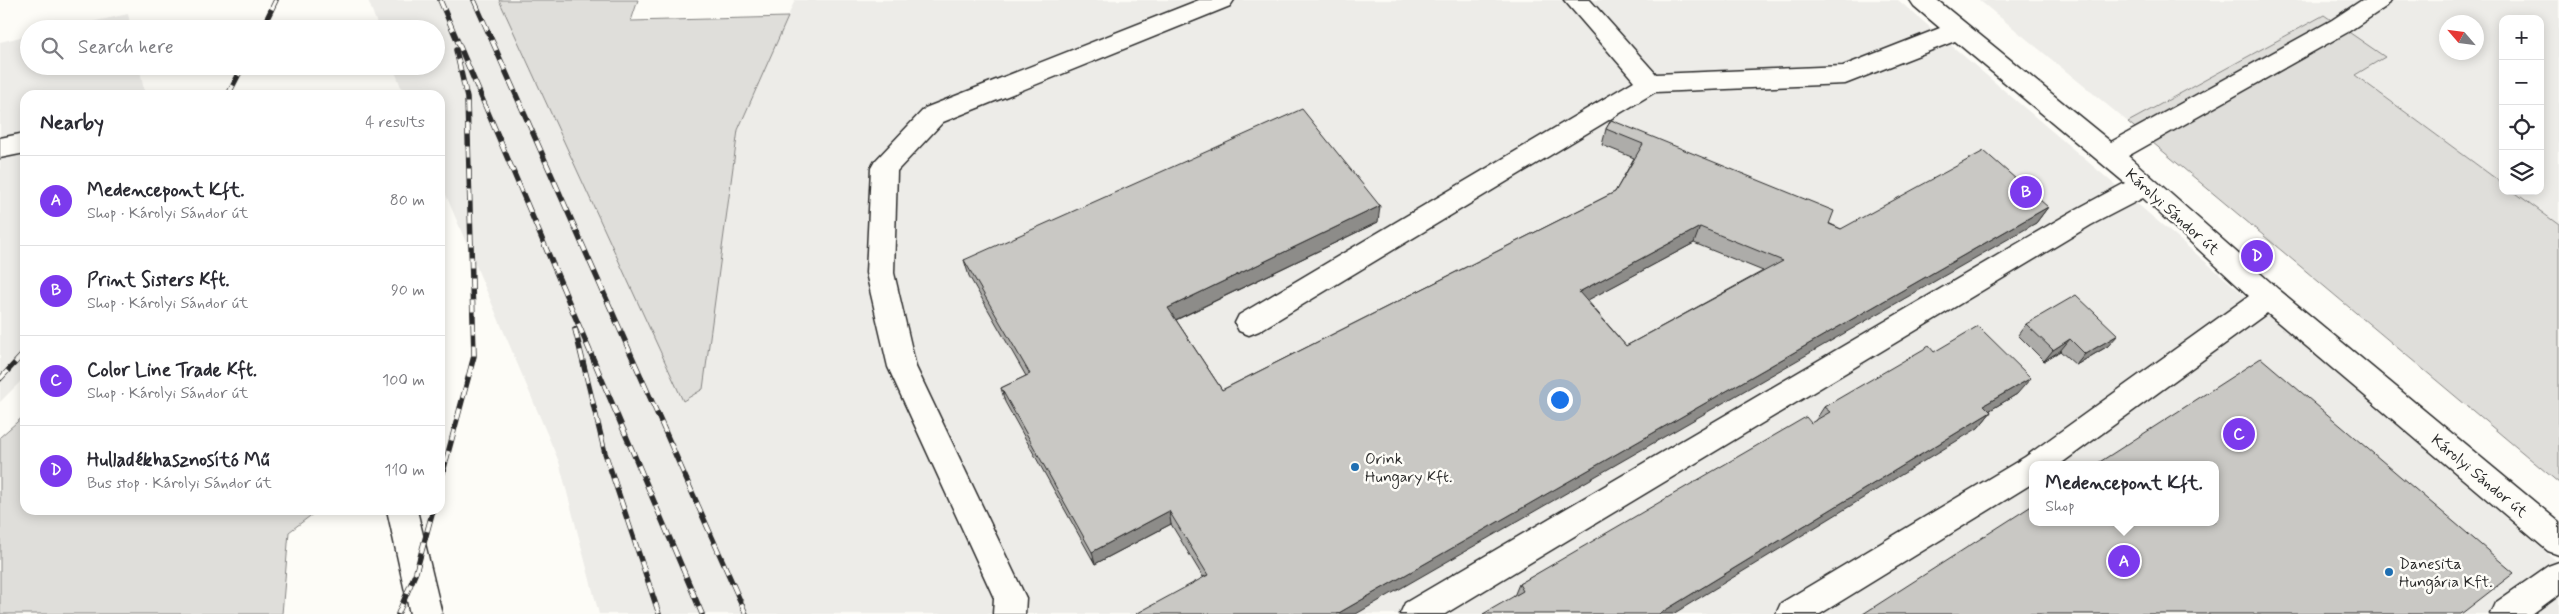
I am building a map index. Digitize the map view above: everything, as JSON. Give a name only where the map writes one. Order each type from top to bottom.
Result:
[{"type":"street","points":[[1009,614],[1010,598],[902,367],[880,272],[884,168],[934,115],[1222,0]]},
{"type":"street","points":[[1576,0],[1650,84]]},
{"type":"street","name":"Károlyi Sándor út","points":[[1922,0],[2145,185],[2268,297],[2559,541]]},
{"type":"street","points":[[2109,155],[2340,26],[2379,0]]},
{"type":"street","points":[[1250,322],[1650,84],[1845,75],[1959,30]]},
{"type":"street","points":[[0,148],[20,144]]},
{"type":"street","points":[[1416,614],[2082,218],[2145,185]]},
{"type":"street","points":[[2042,461],[2268,297]]},
{"type":"street","points":[[1792,614],[2029,469]]},
{"type":"street","points":[[403,515],[426,614]]},
{"type":"street","points":[[2506,614],[2559,576]]},
{"type":"shaded area","points":[[368,0],[499,0],[683,401],[703,389],[738,129],[795,0],[1898,0],[2559,563],[2559,614],[599,614],[559,462],[445,193],[445,90],[402,90],[396,75],[445,75],[445,20],[376,20]]},
{"type":"shaded area","points":[[499,0],[638,0],[631,21],[788,17],[738,130],[703,389],[683,401]]},
{"type":"shaded area","points":[[1979,0],[2559,0],[2559,225],[2518,195],[2544,195],[2544,15],[2499,15],[2499,181],[2355,75],[2384,57],[2324,15],[2128,122]]},
{"type":"shaded area","points":[[128,14],[129,20],[101,20]]},
{"type":"shaded area","points":[[2324,15],[2385,57],[2355,75],[2499,181],[2499,195],[2518,195],[2559,225],[2559,483],[2128,122]]},
{"type":"shaded area","points":[[20,37],[20,75],[141,75],[144,90],[20,90],[20,382],[0,402],[0,42]]},
{"type":"shaded area","points":[[20,419],[20,515],[311,515],[289,532],[282,614],[0,614],[0,437]]},
{"type":"building","points":[[1302,109],[1380,206],[1168,308],[1222,390],[1615,192],[1643,144],[1606,129],[1611,120],[1834,211],[1829,224],[1841,229],[1984,151],[2048,207],[1337,614],[1136,614],[1208,575],[1169,511],[1092,552],[1001,388],[1030,374],[964,260]],"holes":[[[1700,227],[1783,261],[1626,346],[1579,292]]]},
{"type":"building","points":[[2076,295],[2118,335],[2085,354],[2070,339],[2053,350],[2026,324]]},
{"type":"building","points":[[1978,326],[2031,378],[1984,405],[1991,412],[1659,614],[1483,614],[1523,591],[1519,584],[1806,417],[1811,423],[1830,412],[1824,407],[1929,346],[1934,352]]},
{"type":"building","points":[[2261,358],[2514,573],[2461,614],[1863,614],[2029,508],[2029,526],[2219,526],[2219,461],[2101,461]]},
{"type":"railway","points":[[266,20],[276,0]]},
{"type":"railway","points":[[440,0],[702,614]]},
{"type":"railway","points":[[474,0],[746,614]]},
{"type":"railway","points":[[445,464],[474,356],[467,98],[456,50]]},
{"type":"railway","points":[[231,90],[238,75]]},
{"type":"railway","points":[[575,329],[605,453],[659,614]]},
{"type":"railway","points":[[0,379],[20,357]]},
{"type":"railway","points":[[398,614],[416,572],[432,515]]},
{"type":"place","name":"Print Sisters Kft.","points":[[2026,192]]},
{"type":"place","name":"Hulladékhasznosító Mű","points":[[2257,256]]},
{"type":"place","name":"Color Line Trade Kft.","points":[[2239,434]]},
{"type":"place","name":"Orink Hungary Kft.","points":[[1355,467]]},
{"type":"place","name":"Medencepont Kft.","points":[[2124,561]]},
{"type":"place","name":"Danesita Hungária Kft.","points":[[2389,572]]}]
